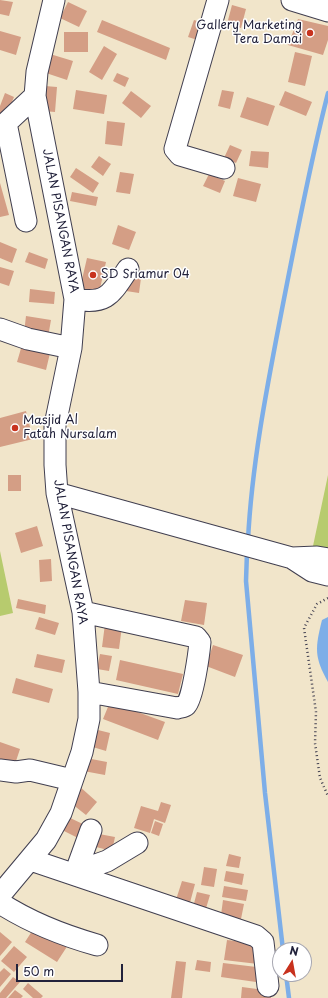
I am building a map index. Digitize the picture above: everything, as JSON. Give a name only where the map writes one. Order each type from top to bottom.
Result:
[{"type":"street","name":"JALAN PISANGAN RAYA","points":[[0,895],[31,860],[46,840],[61,813],[82,752],[89,720],[89,692],[83,612],[57,493],[55,465],[55,425],[71,348],[75,299],[35,96],[37,72],[54,0]]},
{"type":"street","points":[[218,0],[174,149],[180,155],[224,168]]},
{"type":"street","points":[[292,0],[328,11]]},
{"type":"street","points":[[26,221],[3,123],[35,96]]},
{"type":"street","points":[[75,299],[92,302],[107,296],[112,292],[128,269]]},
{"type":"street","points":[[0,329],[28,339],[71,348]]},
{"type":"street","points":[[57,493],[292,558],[312,571],[328,575]]},
{"type":"street","points":[[292,558],[317,557],[328,559]]},
{"type":"street","points":[[83,612],[196,637],[200,642],[195,677],[188,703],[184,706],[177,708],[89,692]]},
{"type":"street","points":[[0,770],[16,772],[30,770],[72,780]]},
{"type":"street","points":[[76,873],[90,830]]},
{"type":"street","points":[[76,873],[107,861],[137,843]]},
{"type":"street","points":[[31,860],[76,873],[256,936],[263,942],[268,986]]},
{"type":"street","points":[[0,902],[38,925],[71,938],[97,945]]},
{"type":"path","points":[[328,598],[317,604],[304,628],[316,712],[315,743],[320,778],[328,796]]},
{"type":"green space","points":[[328,475],[328,549],[313,546]]},
{"type":"green space","points":[[0,551],[13,613],[0,616]]},
{"type":"water","points":[[328,617],[328,682],[320,666],[317,645],[322,620]]},
{"type":"building","points":[[0,0],[13,2],[9,16],[0,14]]},
{"type":"building","points":[[68,2],[87,11],[79,27],[60,18]]},
{"type":"building","points":[[232,5],[246,9],[241,28],[227,24]]},
{"type":"building","name":"Gallery Marketing Tera Damai","points":[[298,19],[328,26],[328,40],[323,55],[288,45]]},
{"type":"building","points":[[102,20],[170,48],[166,60],[97,32]]},
{"type":"building","points":[[194,20],[210,25],[204,42],[188,37]]},
{"type":"building","points":[[0,31],[21,37],[16,55],[0,50]]},
{"type":"building","points":[[64,32],[88,32],[88,52],[64,52]]},
{"type":"building","points":[[104,46],[117,54],[102,80],[89,72]]},
{"type":"building","points":[[295,52],[312,56],[305,86],[288,82]]},
{"type":"building","points":[[50,54],[73,61],[67,80],[43,72]]},
{"type":"building","points":[[117,73],[129,78],[125,87],[113,81]]},
{"type":"building","points":[[45,86],[57,87],[55,112],[43,111]]},
{"type":"building","points":[[76,90],[107,95],[104,114],[73,109]]},
{"type":"building","points":[[222,90],[234,92],[230,109],[218,106]]},
{"type":"building","points":[[131,91],[151,106],[141,118],[122,103]]},
{"type":"building","points":[[285,91],[312,102],[306,116],[279,105]]},
{"type":"building","points":[[5,93],[14,97],[6,116],[0,113],[0,106]]},
{"type":"building","points":[[247,97],[275,106],[268,126],[240,117]]},
{"type":"building","points":[[107,121],[125,123],[122,146],[105,144]]},
{"type":"building","points":[[230,145],[242,150],[236,163],[224,158]]},
{"type":"building","points":[[251,151],[269,152],[268,168],[249,166]]},
{"type":"building","points":[[99,156],[111,164],[103,176],[91,167]]},
{"type":"building","points":[[76,168],[99,183],[93,193],[70,177]]},
{"type":"building","points":[[120,172],[134,174],[130,194],[116,192]]},
{"type":"building","points":[[209,174],[225,181],[220,193],[203,186]]},
{"type":"building","points":[[238,178],[261,184],[256,202],[233,196]]},
{"type":"building","points":[[0,183],[9,215],[0,217]]},
{"type":"building","points":[[72,192],[98,197],[96,206],[70,201]]},
{"type":"building","points":[[118,225],[136,232],[129,250],[112,244]]},
{"type":"building","points":[[0,242],[17,249],[12,263],[0,258]]},
{"type":"building","points":[[29,252],[48,259],[45,269],[25,262]]},
{"type":"building","name":"SD Sriamur 04","points":[[87,258],[106,262],[99,293],[80,288]]},
{"type":"building","points":[[0,267],[14,271],[9,286],[0,283]]},
{"type":"building","points":[[127,277],[141,278],[139,293],[126,291]]},
{"type":"building","points":[[30,289],[55,292],[54,304],[29,302]]},
{"type":"building","points":[[26,316],[51,320],[48,337],[24,333]]},
{"type":"building","points":[[22,345],[50,353],[46,370],[17,362]]},
{"type":"building","name":"Masjid Al Fatah Nursalam","points":[[26,411],[33,439],[0,447],[0,418]]},
{"type":"building","points":[[8,475],[21,475],[21,491],[8,491]]},
{"type":"building","points":[[37,526],[43,546],[21,553],[15,533]]},
{"type":"building","points":[[51,559],[52,581],[40,582],[39,560]]},
{"type":"building","points":[[18,599],[46,605],[45,614],[16,608]]},
{"type":"building","points":[[185,600],[207,603],[204,625],[181,621]]},
{"type":"building","points":[[39,617],[59,623],[55,635],[35,629]]},
{"type":"building","points":[[105,624],[122,626],[119,649],[102,647]]},
{"type":"building","points":[[213,645],[243,655],[235,677],[206,666]]},
{"type":"building","points":[[37,654],[65,660],[62,673],[34,667]]},
{"type":"building","points":[[100,654],[112,656],[109,671],[97,669]]},
{"type":"building","points":[[120,660],[183,674],[178,694],[116,680]]},
{"type":"building","points":[[16,678],[53,689],[49,703],[12,693]]},
{"type":"building","points":[[110,702],[165,722],[158,740],[103,719]]},
{"type":"building","points":[[90,728],[110,733],[106,751],[86,745]]},
{"type":"building","points":[[0,742],[20,749],[15,764],[0,759]]},
{"type":"building","points":[[81,757],[107,762],[105,775],[78,770]]},
{"type":"building","points":[[79,786],[97,802],[86,815],[67,800]]},
{"type":"building","points":[[161,802],[171,805],[165,823],[154,819],[150,833],[134,828],[141,806],[158,811]]},
{"type":"building","points":[[62,814],[91,828],[84,841],[56,827]]},
{"type":"building","points":[[155,821],[163,824],[159,836],[151,833]]},
{"type":"building","points":[[99,834],[115,837],[112,851],[96,847]]},
{"type":"building","points":[[229,854],[241,857],[239,868],[226,866]]},
{"type":"building","points":[[204,867],[217,869],[214,887],[201,885]]},
{"type":"building","points":[[226,871],[244,874],[242,885],[224,881]]},
{"type":"building","points":[[182,881],[195,884],[188,910],[174,906]]},
{"type":"building","points":[[224,886],[248,890],[246,901],[222,897]]},
{"type":"building","points":[[197,892],[210,895],[204,915],[192,911]]},
{"type":"building","points":[[223,900],[244,904],[241,919],[221,915]]},
{"type":"building","points":[[36,925],[68,945],[57,962],[25,942]]},
{"type":"building","points":[[0,932],[12,942],[0,956]]},
{"type":"building","points":[[227,940],[260,944],[258,964],[224,960]]},
{"type":"building","points":[[14,946],[27,957],[14,972],[1,961]]},
{"type":"building","points":[[197,960],[211,962],[210,972],[195,970]]},
{"type":"building","points":[[176,961],[186,962],[182,998],[171,998]]},
{"type":"building","points":[[223,963],[265,968],[263,983],[221,977]]},
{"type":"building","points":[[4,968],[11,974],[0,987],[0,972]]},
{"type":"building","points":[[13,977],[20,982],[6,998],[0,998],[0,993]]},
{"type":"building","points":[[28,983],[43,996],[41,998],[33,998],[23,989]]},
{"type":"building","points":[[242,987],[272,991],[271,998],[241,998]]},
{"type":"building","points":[[15,990],[23,996],[21,998],[8,998]]},
{"type":"waterway","points":[[248,540],[253,481],[266,392],[304,198],[328,93]]},
{"type":"waterway","points":[[247,552],[246,581],[265,793],[282,942]]},
{"type":"waterway","points":[[287,982],[289,998]]},
{"type":"place","name":"Gallery Marketing Tera Damai","points":[[310,33]]},
{"type":"place","name":"SD Sriamur 04","points":[[93,275]]},
{"type":"place","name":"Masjid Al Fatah Nursalam","points":[[15,428]]}]
